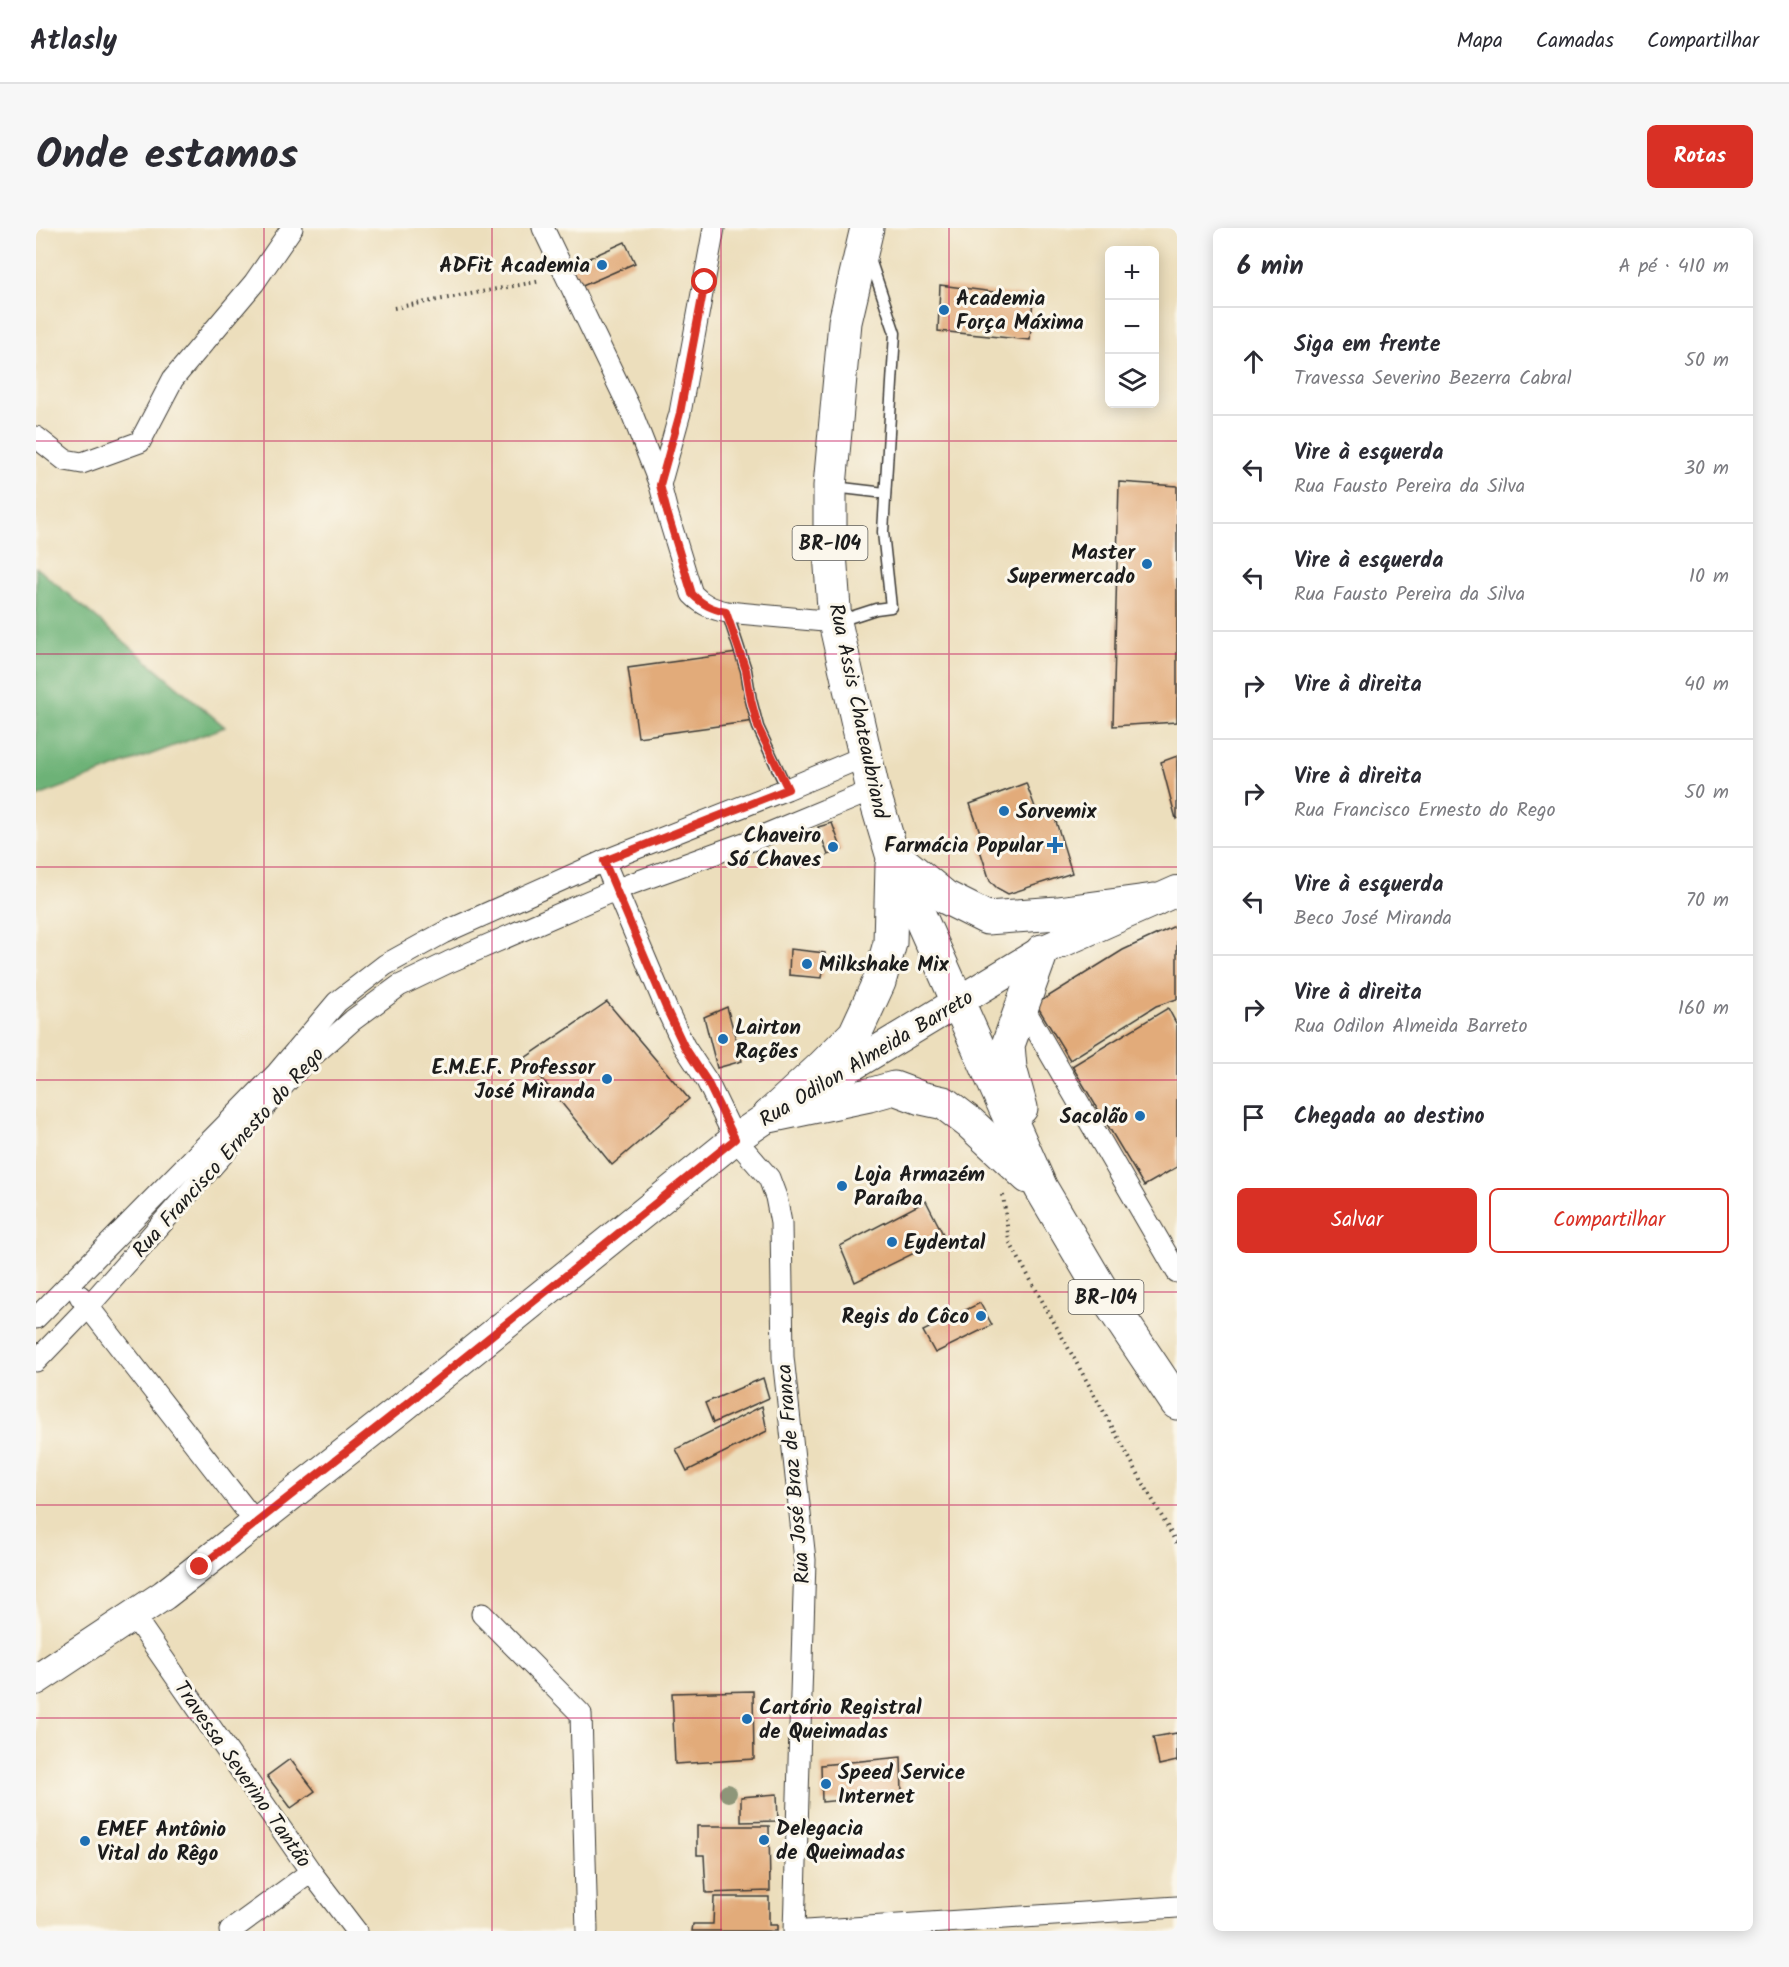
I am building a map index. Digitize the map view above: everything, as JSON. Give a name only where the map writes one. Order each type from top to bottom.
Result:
[{"type":"highway","name":"Rua Assis Chateaubriand","points":[[865,235],[845,322],[830,486],[830,553],[835,622],[873,790],[892,854],[957,1003]]},
{"type":"highway","points":[[892,854],[945,897],[987,918],[1058,913],[1166,895]]},
{"type":"highway","points":[[769,1116],[855,1034],[879,982],[891,943],[892,854]]},
{"type":"highway","points":[[1041,1188],[1008,1045],[1042,951]]},
{"type":"highway","name":"BR-104","points":[[957,1003],[1041,1188],[1102,1291],[1177,1403]]},
{"type":"highway","points":[[769,1116],[894,1088],[921,1098],[944,1103],[970,1123],[1041,1188]]},
{"type":"main road","name":"Rua Odilon Almeida Barreto","points":[[36,1680],[164,1594],[256,1523],[735,1139],[769,1116],[1042,951],[1166,895]]},
{"type":"street","points":[[36,437],[65,460],[82,463],[140,442],[173,379],[254,283],[292,228]]},
{"type":"street","points":[[543,228],[565,277],[618,380],[660,485],[692,594],[701,603],[726,612],[835,622]]},
{"type":"street","points":[[660,485],[680,413],[714,228]]},
{"type":"street","name":"Rua Francisco Ernesto do Rego","points":[[36,1318],[277,1073],[337,1002],[385,965],[443,933],[604,861],[788,789],[865,756]]},
{"type":"street","name":"Rua Francisco Ernesto do Rego","points":[[36,1361],[88,1307],[299,1068],[353,1020],[399,986],[617,889],[755,838],[873,790]]},
{"type":"street","name":"Rua José Braz de Franca","points":[[604,861],[684,1046],[707,1081],[735,1139],[769,1178],[776,1197],[781,1223],[783,1357],[805,1560],[794,1931]]},
{"type":"street","points":[[1022,1005],[1177,1272]]},
{"type":"street","points":[[71,1283],[256,1523]]},
{"type":"street","points":[[482,1614],[582,1714],[587,1931]]},
{"type":"street","name":"Travessa Severino Tantão","points":[[133,1615],[311,1872],[356,1931]]},
{"type":"street","points":[[239,1928],[311,1872]]},
{"type":"street","points":[[806,1931],[1177,1907]]},
{"type":"lane","points":[[835,622],[876,609],[891,607],[883,532],[895,333],[865,235]]},
{"type":"lane","points":[[830,486],[885,493]]},
{"type":"lane","points":[[726,612],[746,670],[758,727],[788,789]]},
{"type":"path","points":[[394,308],[565,277]]},
{"type":"path","points":[[1003,1194],[1009,1241],[1177,1544]]},
{"type":"green space","points":[[36,567],[225,727],[36,797]]},
{"type":"building","name":"ADFit Academia","points":[[625,242],[635,263],[578,288],[569,267]]},
{"type":"building","points":[[940,285],[1033,297],[1030,340],[938,331]]},
{"type":"building","name":"Master Supermercado","points":[[1119,482],[1177,486],[1177,722],[1113,726]]},
{"type":"building","points":[[744,652],[754,721],[638,737],[628,668]]},
{"type":"building","points":[[1177,756],[1177,818],[1176,819],[1161,762]]},
{"type":"building","points":[[1026,783],[1039,818],[1054,815],[1072,873],[1008,894],[990,881],[977,841],[982,838],[970,804]]},
{"type":"building","points":[[832,823],[842,850],[828,855],[818,827]]},
{"type":"building","points":[[1177,925],[1177,999],[1156,1006],[1070,1060],[1036,1004],[1123,950]]},
{"type":"building","name":"Milkshake Mix","points":[[790,949],[825,953],[822,978],[789,975]]},
{"type":"building","name":"E.M.E.F. Professor José Miranda","points":[[607,1002],[689,1099],[612,1165],[525,1058]]},
{"type":"building","name":"Lairton Rações","points":[[727,1007],[742,1061],[717,1068],[704,1017]]},
{"type":"building","name":"Sacolão","points":[[1168,1008],[1177,1025],[1177,1167],[1144,1186],[1072,1066]]},
{"type":"building","name":"Eydental","points":[[926,1201],[945,1238],[855,1282],[840,1246]]},
{"type":"building","points":[[980,1303],[992,1325],[935,1353],[923,1331]]},
{"type":"building","points":[[763,1378],[769,1398],[713,1423],[705,1403]]},
{"type":"building","points":[[762,1406],[767,1431],[687,1471],[676,1449]]},
{"type":"building","points":[[753,1691],[754,1759],[675,1764],[672,1693]]},
{"type":"building","points":[[1177,1733],[1177,1761],[1159,1765],[1153,1737]]},
{"type":"building","points":[[901,1757],[902,1794],[822,1802],[821,1765]]},
{"type":"building","points":[[290,1759],[315,1791],[291,1808],[267,1776]]},
{"type":"building","points":[[777,1794],[778,1821],[741,1822],[741,1797]]},
{"type":"building","points":[[697,1826],[769,1826],[770,1891],[706,1893],[704,1855],[697,1855]]},
{"type":"building","points":[[714,1897],[769,1897],[769,1925],[777,1925],[777,1931],[692,1931],[693,1924],[713,1924]]},
{"type":"place","name":"ADFit Academia","points":[[602,265]]},
{"type":"place","name":"Academia Força Máxima","points":[[944,310]]},
{"type":"place","name":"Master Supermercado","points":[[1147,564]]},
{"type":"place","name":"Sorvemix","points":[[1004,811]]},
{"type":"place","name":"Farmácia Popular","points":[[1055,845]]},
{"type":"place","name":"Chaveiro Só Chaves","points":[[833,847]]},
{"type":"place","name":"Milkshake Mix","points":[[807,964]]},
{"type":"place","name":"Lairton Rações","points":[[723,1039]]},
{"type":"place","name":"E.M.E.F. Professor José Miranda","points":[[607,1079]]},
{"type":"place","name":"Sacolão","points":[[1140,1116]]},
{"type":"place","name":"Loja Armazém Paraíba","points":[[842,1186]]},
{"type":"place","name":"Eydental","points":[[892,1242]]},
{"type":"place","name":"Regis do Côco","points":[[981,1316]]},
{"type":"place","name":"Cartório Registral de Queimadas","points":[[747,1719]]},
{"type":"place","name":"Speed Service Internet","points":[[826,1784]]},
{"type":"place","name":"Delegacia de Queimadas","points":[[764,1840]]},
{"type":"place","name":"EMEF Antônio Vital do Rêgo","points":[[85,1841]]},
{"type":"route","points":[[200,1567],[403,1407],[735,1139],[707,1081],[684,1046],[667,1010],[604,861],[788,789],[758,727],[746,670],[726,612],[701,603],[692,594],[660,485],[680,413],[705,282]]}]
